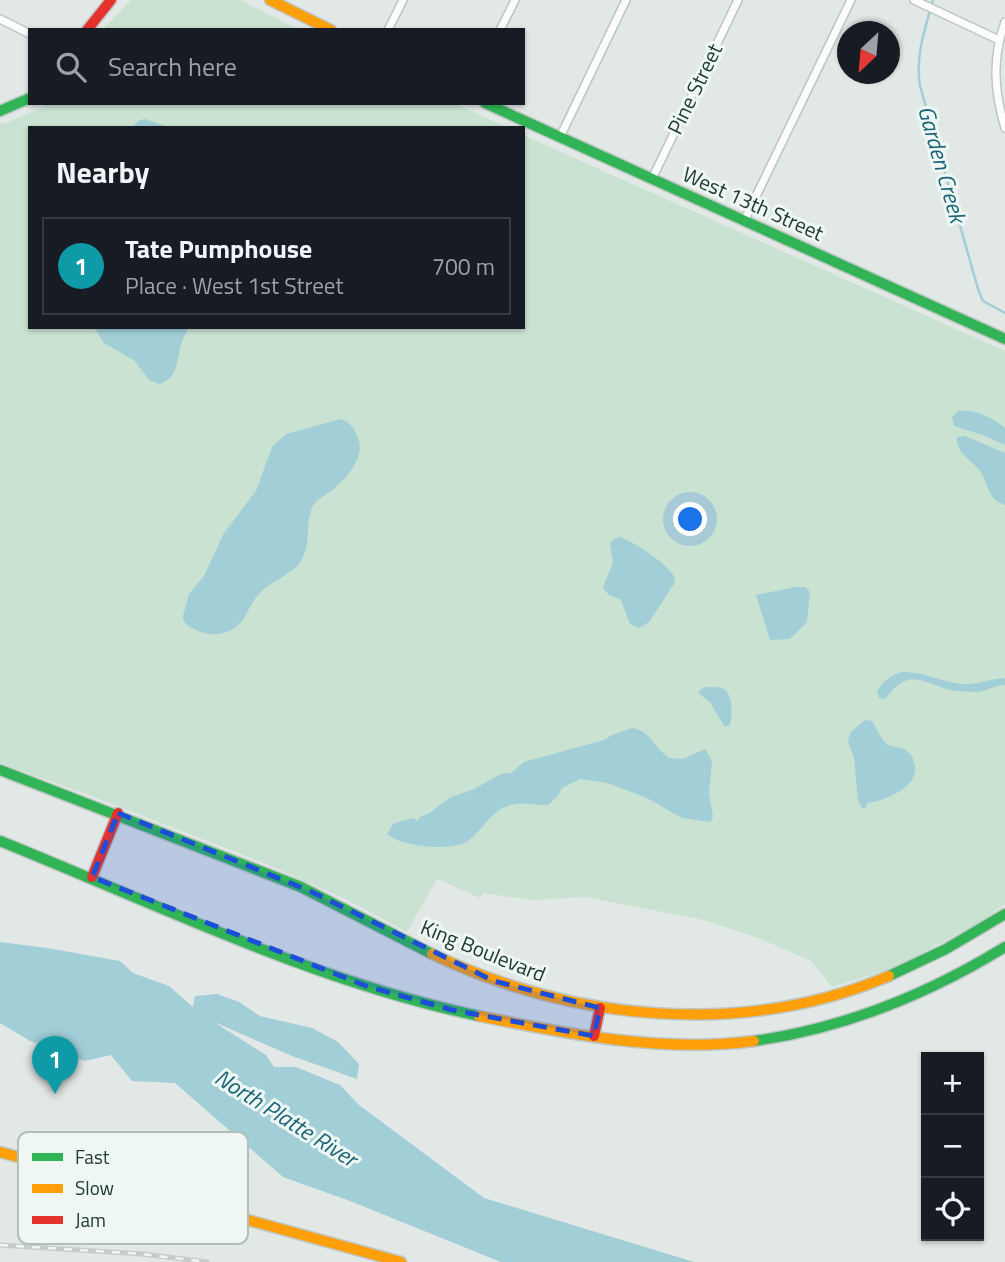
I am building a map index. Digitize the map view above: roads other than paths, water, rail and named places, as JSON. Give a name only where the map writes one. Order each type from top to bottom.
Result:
[{"type":"street","points":[[89,28],[111,0]]},
{"type":"street","points":[[389,28],[403,0]]},
{"type":"street","points":[[501,28],[514,0]]},
{"type":"street","points":[[560,137],[626,0]]},
{"type":"street","name":"Pine Street","points":[[652,179],[738,0]]},
{"type":"street","points":[[744,221],[851,0]]},
{"type":"street","points":[[914,0],[999,40]]},
{"type":"street","points":[[276,1],[327,28]]},
{"type":"street","points":[[0,19],[28,33]]},
{"type":"street","points":[[1005,22],[999,40],[995,83],[1005,128]]},
{"type":"street","points":[[0,111],[28,99]]},
{"type":"street","name":"West 13th Street","points":[[489,105],[1005,339]]},
{"type":"street","name":"King Boulevard","points":[[0,770],[118,813],[310,891],[447,961],[494,981],[565,1002],[631,1013],[714,1016],[811,1002],[895,975],[939,954],[1005,914]]},
{"type":"street","points":[[92,877],[118,813]]},
{"type":"street","points":[[0,841],[281,955],[366,986],[452,1010],[535,1027],[644,1043],[755,1041],[802,1033],[887,1009],[976,966],[1005,947]]},
{"type":"street","points":[[594,1035],[600,1008]]},
{"type":"street","points":[[0,1152],[18,1157]]},
{"type":"street","points":[[248,1220],[401,1262]]},
{"type":"water","points":[[145,119],[165,126],[133,126]]},
{"type":"water","points":[[95,329],[188,329],[173,373],[165,382],[159,384],[149,380],[135,361],[104,343]]},
{"type":"water","points":[[958,411],[977,413],[1000,424],[1005,428],[1005,445],[954,426],[952,417]]},
{"type":"water","points":[[341,419],[350,424],[358,438],[360,446],[357,461],[348,475],[312,507],[307,546],[300,563],[259,594],[244,618],[231,630],[207,634],[184,622],[189,594],[204,576],[224,533],[256,491],[272,447],[286,434]]},
{"type":"water","points":[[965,436],[1005,453],[1005,505],[996,500],[979,469],[959,448],[957,437]]},
{"type":"water","points":[[619,537],[650,554],[675,578],[674,584],[649,622],[639,628],[630,624],[621,600],[609,595],[603,588],[613,562],[610,544]]},
{"type":"water","points":[[805,587],[810,592],[807,622],[790,639],[770,640],[756,595]]},
{"type":"water","points":[[902,672],[961,684],[1005,678],[1005,685],[978,692],[960,691],[912,679],[900,684],[885,699],[879,698],[877,691],[882,684]]},
{"type":"water","points":[[707,687],[724,689],[727,692],[731,707],[729,726],[724,726],[710,702],[698,693]]},
{"type":"water","points":[[865,720],[872,721],[887,744],[909,753],[915,766],[911,781],[906,787],[890,796],[867,803],[865,809],[858,800],[854,757],[848,742],[850,733]]},
{"type":"water","points":[[633,728],[649,737],[670,758],[683,759],[705,749],[712,761],[709,793],[713,817],[710,822],[682,818],[647,798],[608,783],[580,779],[562,788],[548,805],[510,805],[499,810],[472,838],[459,845],[437,847],[413,844],[387,834],[393,824],[412,818],[418,821],[451,797],[474,789],[501,774],[511,773],[524,762],[604,740]]},
{"type":"water","name":"North Platte River","points":[[0,942],[120,961],[133,973],[169,986],[193,1007],[195,996],[217,994],[239,1002],[260,1016],[312,1028],[338,1042],[359,1064],[357,1079],[292,1056],[214,1022],[266,1055],[274,1067],[296,1067],[340,1085],[359,1105],[484,1198],[694,1262],[501,1262],[283,1177],[248,1147],[248,1132],[231,1132],[175,1083],[132,1081],[111,1055],[85,1061],[30,1041],[0,1023]]},
{"type":"waterway","name":"Garden Creek","points":[[933,0],[920,53],[920,86],[979,292],[983,301],[1005,313]]},
{"type":"railway","points":[[0,1245],[142,1254],[207,1262]]},
{"type":"place","name":"Tate Pumphouse","points":[[55,1094]]}]
